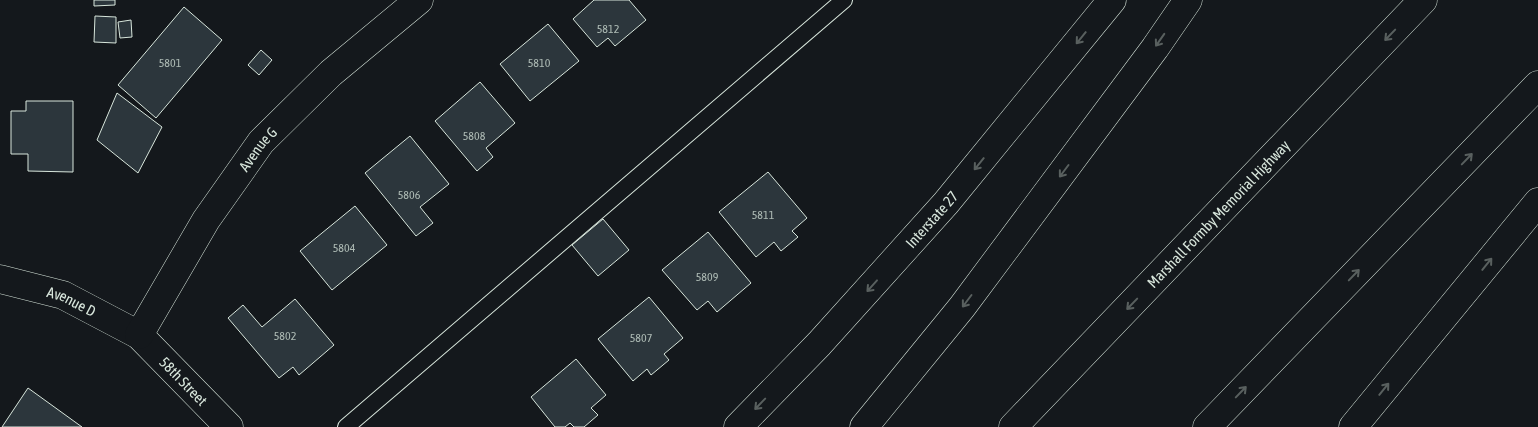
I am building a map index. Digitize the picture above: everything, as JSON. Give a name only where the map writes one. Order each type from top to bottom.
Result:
[{"type":"main road","name":"Avenue G","points":[[140,335],[206,220],[261,142],[331,73],[419,0]]},
{"type":"main road","name":"Interstate 27","points":[[738,427],[819,344],[946,204],[1112,0]]},
{"type":"main road","points":[[864,427],[962,307],[1149,56],[1188,0]]},
{"type":"main road","name":"Marshall Formby Memorial Highway","points":[[1013,427],[1423,0]]},
{"type":"main road","points":[[1207,427],[1538,85]]},
{"type":"main road","points":[[1353,427],[1538,202]]},
{"type":"main road","name":"Avenue D","points":[[0,279],[63,294],[140,335]]},
{"type":"main road","name":"58th Street","points":[[140,335],[229,427]]},
{"type":"lane","points":[[346,427],[844,0]]},
{"type":"building","points":[[94,0],[115,0],[115,5],[94,6]]},
{"type":"building","points":[[594,0],[629,0],[646,20],[615,46],[608,38],[597,47],[573,19]]},
{"type":"building","points":[[184,7],[222,40],[156,118],[118,85]]},
{"type":"building","points":[[95,16],[116,17],[116,43],[94,42]]},
{"type":"building","points":[[131,20],[132,37],[120,38],[118,22]]},
{"type":"building","points":[[548,24],[579,61],[530,101],[500,64]]},
{"type":"building","points":[[261,50],[272,60],[259,75],[248,65]]},
{"type":"building","points":[[480,82],[515,123],[486,148],[493,157],[477,171],[435,121]]},
{"type":"building","points":[[117,93],[162,127],[138,173],[97,140]]},
{"type":"building","points":[[26,101],[73,101],[73,172],[28,171],[28,154],[11,154],[11,111],[26,111]]},
{"type":"building","points":[[410,136],[449,184],[420,207],[433,223],[416,236],[365,173]]},
{"type":"building","points":[[768,172],[807,218],[792,231],[798,237],[781,251],[774,242],[756,257],[719,212]]},
{"type":"building","points":[[355,206],[387,245],[332,290],[300,251]]},
{"type":"building","points":[[603,219],[629,250],[598,276],[572,245]]},
{"type":"building","points":[[708,232],[751,283],[717,312],[708,301],[697,310],[662,270]]},
{"type":"building","points":[[649,297],[683,338],[664,354],[669,360],[651,375],[647,369],[633,381],[598,339]]},
{"type":"building","points":[[295,299],[334,345],[299,375],[293,367],[279,378],[228,318],[243,305],[262,327]]},
{"type":"building","points":[[576,359],[606,395],[591,408],[598,415],[584,427],[574,427],[570,423],[565,427],[555,427],[531,397]]},
{"type":"building","points":[[28,388],[82,427],[2,427]]}]
